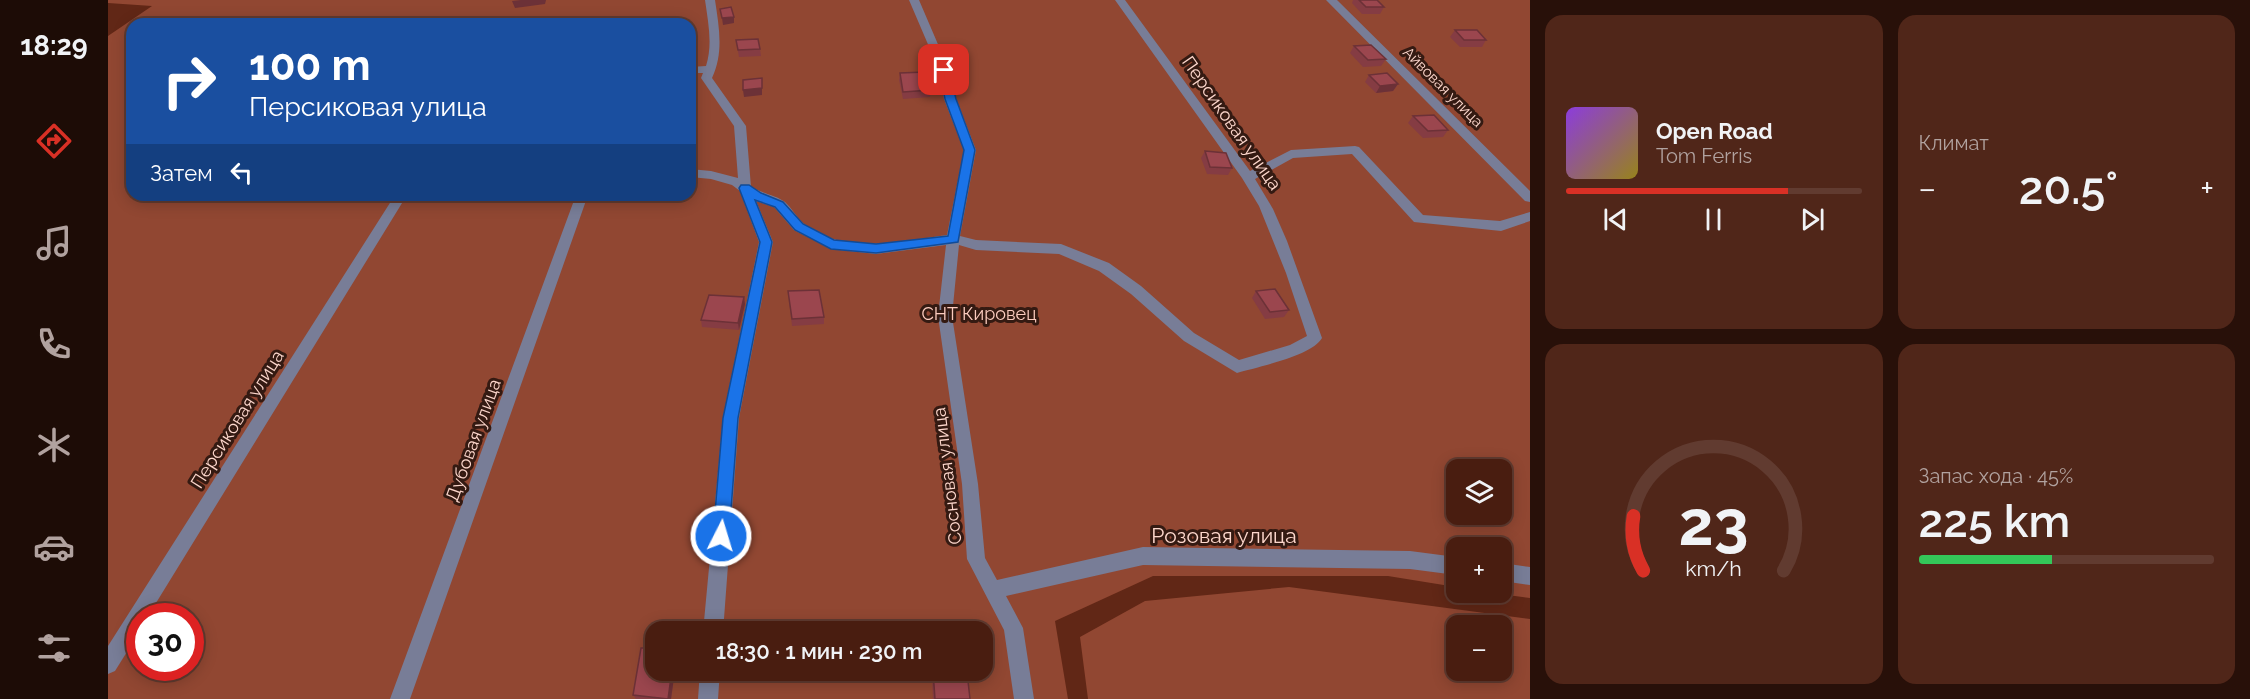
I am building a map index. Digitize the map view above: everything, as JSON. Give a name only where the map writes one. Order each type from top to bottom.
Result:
[{"type":"street","points":[[710,0],[716,52],[706,78],[740,126],[745,188],[766,242],[731,418],[714,621]]},
{"type":"street","name":"Сосновая улица","points":[[914,0],[944,70],[950,99],[970,150],[953,239],[945,316],[970,484],[976,559],[1013,628],[1024,699]]},
{"type":"street","name":"Персиковая улица","points":[[696,174],[736,182],[756,196],[779,204],[799,227],[831,244],[876,249],[953,239],[976,245],[1061,249],[1104,267],[1136,290],[1189,337],[1237,367],[1295,349],[1315,338],[1306,306],[1266,206],[1249,183],[1248,177],[1120,0]]},
{"type":"street","name":"Айвовая улица","points":[[1331,0],[1530,198]]},
{"type":"street","points":[[696,70],[711,69]]},
{"type":"street","points":[[1248,177],[1291,154],[1355,150],[1419,219],[1500,226],[1530,216]]},
{"type":"street","name":"Персиковая улица","points":[[108,664],[397,201]]},
{"type":"street","name":"Дубовая улица","points":[[400,699],[580,201]]},
{"type":"street","name":"Розовая улица","points":[[993,590],[1143,556],[1410,560],[1446,565]]},
{"type":"street","points":[[1512,573],[1530,576]]},
{"type":"street","points":[[708,699],[709,681]]},
{"type":"green space","name":"СНТ Кировец","points":[[108,0],[1530,0],[1530,598],[1512,596],[1512,537],[1446,537],[1446,585],[1388,576],[1153,576],[1055,621],[1068,699],[108,699],[108,36],[126,24],[126,201],[696,201],[696,18],[134,18],[152,6],[108,3]]},
{"type":"green space","points":[[1289,587],[1500,615],[1446,615],[1446,681],[1512,681],[1512,617],[1530,619],[1530,699],[1088,699],[1080,637],[1145,601]]},
{"type":"building","points":[[1359,0],[1377,0],[1384,7],[1366,7]]},
{"type":"building","points":[[731,7],[734,17],[722,18],[720,9]]},
{"type":"building","points":[[1455,30],[1477,30],[1486,40],[1464,40]]},
{"type":"building","points":[[758,39],[760,49],[738,50],[736,40]]},
{"type":"building","points":[[1371,45],[1386,59],[1368,60],[1354,46]]},
{"type":"building","points":[[925,72],[931,90],[903,92],[900,73]]},
{"type":"building","points":[[1387,73],[1398,84],[1380,86],[1369,75]]},
{"type":"building","points":[[762,78],[762,88],[743,90],[743,80]]},
{"type":"building","points":[[1434,115],[1448,130],[1428,131],[1413,116]]},
{"type":"building","points":[[1205,151],[1226,153],[1232,168],[1210,167]]},
{"type":"building","points":[[1275,289],[1289,310],[1270,312],[1256,291]]},
{"type":"building","points":[[819,290],[824,317],[792,319],[788,291]]},
{"type":"building","points":[[709,295],[744,297],[738,323],[701,320]]},
{"type":"building","points":[[641,648],[645,648],[645,681],[670,681],[668,699],[633,695]]},
{"type":"building","points":[[934,681],[968,681],[970,699],[935,699]]},
{"type":"route","points":[[721,536],[731,418],[766,242],[745,188],[756,196],[779,204],[799,227],[831,244],[876,249],[953,239],[970,150],[950,99],[944,70]]}]
